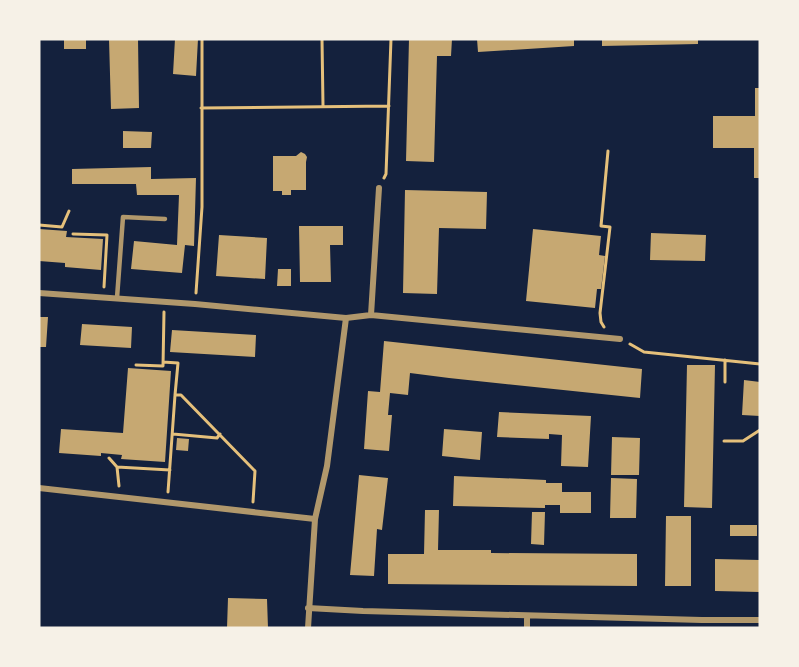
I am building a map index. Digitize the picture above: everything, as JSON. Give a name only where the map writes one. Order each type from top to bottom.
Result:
[{"type":"street","points":[[371,315],[379,188]]},
{"type":"street","points":[[39,293],[346,318],[371,315],[620,339]]},
{"type":"street","points":[[308,628],[315,519],[327,466],[346,318]]},
{"type":"street","points":[[39,488],[315,519]]},
{"type":"street","points":[[308,608],[760,620]]},
{"type":"street","points":[[527,615],[527,628]]},
{"type":"street","points":[[702,620],[702,628]]},
{"type":"lane","points":[[117,298],[123,217],[165,219]]},
{"type":"path","points":[[195,304],[202,207],[202,39]]},
{"type":"path","points":[[322,39],[323,106]]},
{"type":"path","points":[[379,188],[386,174],[391,39]]},
{"type":"path","points":[[201,108],[388,106]]},
{"type":"path","points":[[601,322],[600,313],[610,227],[601,226],[608,151]]},
{"type":"path","points":[[39,225],[62,227],[69,211]]},
{"type":"path","points":[[74,234],[107,236],[104,297]]},
{"type":"path","points":[[136,365],[163,366],[165,302]]},
{"type":"path","points":[[620,339],[644,352],[760,364]]},
{"type":"path","points":[[725,360],[725,382]]},
{"type":"path","points":[[163,362],[178,363],[167,502]]},
{"type":"path","points":[[175,394],[181,395],[255,471],[253,512]]},
{"type":"path","points":[[724,441],[742,441],[760,430]]},
{"type":"path","points":[[173,434],[217,438],[220,434]]},
{"type":"path","points":[[109,458],[117,467],[120,497]]},
{"type":"path","points":[[117,467],[170,470]]},
{"type":"building","points":[[64,39],[86,39],[86,49],[64,49]]},
{"type":"building","points":[[109,39],[138,39],[139,108],[111,109]]},
{"type":"building","points":[[175,39],[198,39],[196,76],[173,74]]},
{"type":"building","points":[[409,39],[452,39],[451,56],[437,56],[434,162],[406,161]]},
{"type":"building","points":[[477,39],[574,39],[574,46],[478,52]]},
{"type":"building","points":[[602,39],[698,39],[698,44],[602,46]]},
{"type":"building","points":[[755,88],[760,88],[760,178],[754,178],[754,148],[713,148],[713,116],[755,116]]},
{"type":"building","points":[[123,131],[152,132],[151,148],[123,148]]},
{"type":"building","points":[[301,152],[307,157],[306,190],[291,190],[291,195],[282,195],[282,191],[273,191],[273,156],[296,156]]},
{"type":"building","points":[[151,167],[151,179],[196,178],[194,246],[185,245],[182,273],[131,269],[134,241],[177,245],[179,195],[137,195],[136,184],[72,184],[72,169]]},
{"type":"building","points":[[405,190],[487,192],[486,229],[439,228],[437,294],[403,293]]},
{"type":"building","points":[[299,226],[343,226],[343,245],[330,245],[331,282],[300,282]]},
{"type":"building","points":[[39,229],[67,231],[66,237],[103,239],[101,270],[65,267],[65,263],[39,261]]},
{"type":"building","points":[[533,229],[601,236],[599,255],[605,256],[601,289],[597,289],[595,308],[526,301]]},
{"type":"building","points":[[651,233],[706,235],[705,261],[650,260]]},
{"type":"building","points":[[219,235],[267,238],[265,279],[216,276]]},
{"type":"building","points":[[278,269],[291,269],[291,286],[277,286]]},
{"type":"building","points":[[39,317],[48,317],[46,347],[39,347]]},
{"type":"building","points":[[82,324],[132,327],[131,348],[80,345]]},
{"type":"building","points":[[172,330],[256,335],[255,357],[170,352]]},
{"type":"building","points":[[384,341],[642,369],[640,398],[410,373],[408,395],[390,393],[388,415],[392,415],[389,451],[364,449],[368,391],[380,392]]},
{"type":"building","points":[[687,365],[715,365],[712,508],[684,507]]},
{"type":"building","points":[[128,368],[171,371],[165,462],[121,459],[122,455],[101,453],[101,456],[59,453],[61,429],[123,433]]},
{"type":"building","points":[[744,380],[760,382],[760,416],[742,415]]},
{"type":"building","points":[[499,412],[591,416],[588,467],[561,466],[562,435],[549,434],[549,439],[497,437]]},
{"type":"building","points":[[444,429],[482,432],[480,460],[442,456]]},
{"type":"building","points":[[612,437],[640,438],[639,475],[611,475]]},
{"type":"building","points":[[177,438],[189,439],[188,451],[176,450]]},
{"type":"building","points":[[359,475],[388,478],[382,530],[377,529],[374,576],[350,575]]},
{"type":"building","points":[[454,476],[546,480],[546,483],[562,483],[562,492],[591,492],[591,513],[560,513],[560,505],[545,505],[545,508],[453,506]]},
{"type":"building","points":[[611,478],[637,479],[636,518],[610,518]]},
{"type":"building","points":[[425,510],[439,510],[438,550],[491,550],[491,553],[637,554],[637,586],[388,584],[388,554],[424,554]]},
{"type":"building","points":[[532,512],[545,512],[544,545],[531,544]]},
{"type":"building","points":[[666,516],[691,516],[691,586],[665,586]]},
{"type":"building","points":[[730,525],[757,525],[757,536],[730,536]]},
{"type":"building","points":[[715,559],[760,560],[760,592],[715,591]]},
{"type":"building","points":[[228,598],[267,599],[268,628],[227,628]]}]
